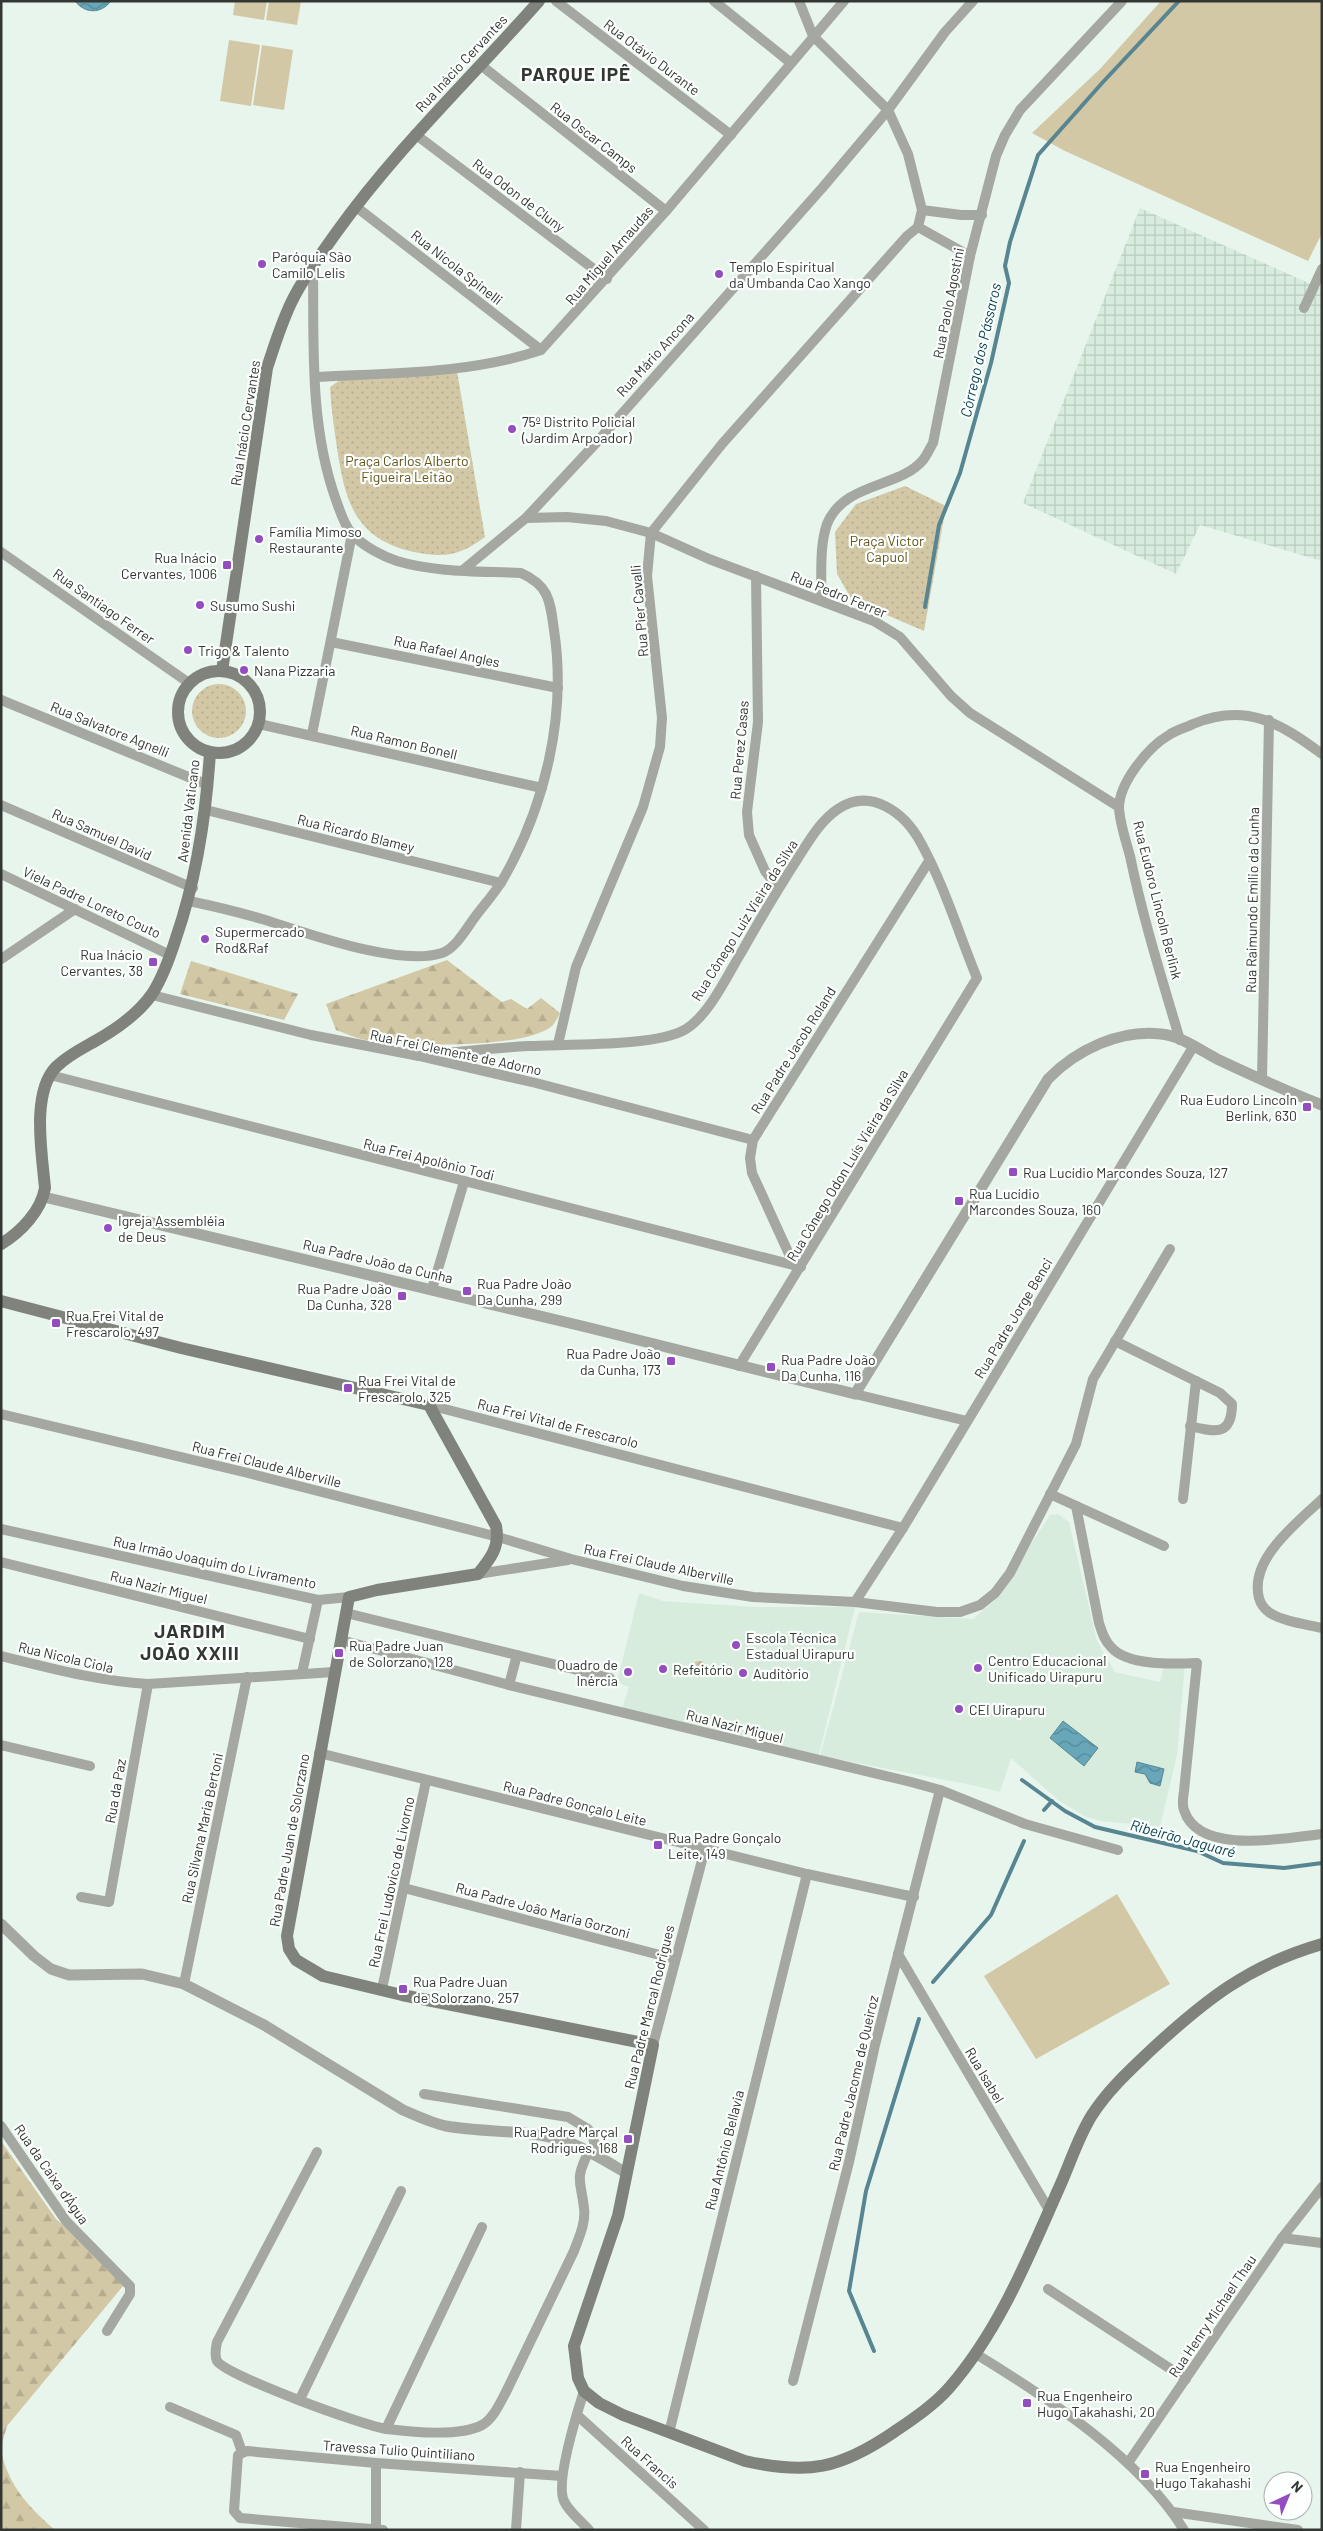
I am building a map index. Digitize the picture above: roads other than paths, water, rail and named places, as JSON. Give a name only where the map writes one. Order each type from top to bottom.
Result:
[{"type":"main road","name":"Rua Inácio Cervantes","points":[[222,670],[267,368],[279,330],[294,296],[313,264],[355,206],[415,134],[482,66],[539,1]]},
{"type":"main road","points":[[222,670],[236,674],[248,682],[257,695],[261,709],[259,724],[254,735],[240,748],[222,754],[210,752],[191,742],[179,724],[180,702],[189,683],[199,676],[222,670]]},
{"type":"main road","name":"Avenida Vaticano","points":[[44,1197],[46,1188],[40,1129],[42,1097],[50,1075],[67,1057],[114,1030],[138,1010],[152,995],[170,954],[191,895],[206,810],[210,752]]},
{"type":"main road","points":[[1,1244],[24,1225],[44,1197]]},
{"type":"main road","name":"Rua Frei Vital de Frescarolo","points":[[1,1301],[181,1348],[430,1405]]},
{"type":"main road","points":[[430,1405],[492,1519],[498,1537],[492,1557],[478,1574]]},
{"type":"main road","name":"Rua Irmão Joaquim do Livramento","points":[[349,1597],[478,1574]]},
{"type":"main road","name":"Rua Padre Juan de Solorzano","points":[[349,1597],[319,1753],[288,1936],[289,1949],[296,1960],[323,1976],[653,2045]]},
{"type":"main road","points":[[584,2391],[599,2403],[623,2415],[744,2460],[766,2465],[816,2467],[837,2464],[857,2456],[934,2403],[948,2389],[976,2354],[1022,2271],[1091,2116],[1119,2080],[1215,1994],[1254,1970],[1322,1944]]},
{"type":"main road","name":"Rua Padre Marcal Rodrigues","points":[[584,2391],[578,2378],[574,2346],[618,2216],[653,2045]]},
{"type":"street","name":"Rua Otávio Durante","points":[[556,1],[731,135]]},
{"type":"street","points":[[714,1],[791,63]]},
{"type":"street","points":[[651,533],[735,429],[907,236],[918,228],[922,210],[903,138],[888,110],[812,36],[799,1]]},
{"type":"street","name":"Rua Miguel Arnaudas","points":[[315,377],[476,365],[515,359],[542,350],[666,211],[812,36],[844,1]]},
{"type":"street","name":"Rua Mário Ancona","points":[[463,570],[526,518],[596,443],[888,110],[945,32],[973,1]]},
{"type":"street","name":"Rua Paolo Agostini","points":[[821,600],[823,542],[827,524],[837,508],[864,490],[908,471],[923,460],[933,443],[970,256],[996,156],[1004,135],[1020,110],[1122,1]]},
{"type":"street","name":"Rua Oscar Camps","points":[[482,66],[666,211]]},
{"type":"street","name":"Rua Odon de Cluny","points":[[415,134],[607,279]]},
{"type":"street","name":"Rua Nicola Spinelli","points":[[355,206],[542,350]]},
{"type":"street","points":[[922,210],[961,215],[982,215]]},
{"type":"street","points":[[918,228],[970,256]]},
{"type":"street","points":[[313,264],[315,377],[319,427],[326,474],[341,514],[352,534],[373,550],[396,561],[426,568],[463,570]]},
{"type":"street","points":[[1304,308],[1322,269]]},
{"type":"street","name":"Rua Pedro Ferrer","points":[[526,518],[567,517],[606,521],[651,533],[709,559],[821,600],[888,628],[900,637],[951,696],[970,713],[1119,807]]},
{"type":"street","name":"Rua Pier Cavalli","points":[[558,1044],[576,967],[643,807],[660,747],[662,718],[647,576],[651,533]]},
{"type":"street","points":[[312,734],[352,534]]},
{"type":"street","name":"Rua Santiago Ferrer","points":[[1,552],[189,683]]},
{"type":"street","name":"Rua Samuel David","points":[[1,805],[191,895],[234,911],[354,947],[429,956],[444,952],[454,944],[501,883],[526,830],[542,788],[553,737],[558,688],[559,658],[551,607],[545,589],[534,578],[521,573],[463,570]]},
{"type":"street","name":"Rua Perez Casas","points":[[756,576],[758,722],[747,812],[748,835],[765,871],[778,888]]},
{"type":"street","name":"Rua Rafael Angles","points":[[330,642],[558,688]]},
{"type":"street","name":"Rua Salvatore Agnelli","points":[[1,700],[208,785]]},
{"type":"street","name":"Rua Eudoro Lincoln Berlink","points":[[1180,1040],[1146,925],[1119,807],[1133,769],[1144,755],[1168,735],[1206,719],[1228,715],[1268,720],[1290,731],[1322,754]]},
{"type":"street","name":"Rua Raimundo Emílio da Cunha","points":[[1262,1080],[1268,720]]},
{"type":"street","name":"Rua Ramon Bonell","points":[[259,724],[312,734],[542,788]]},
{"type":"street","name":"Rua Cônego Luiz Vieira da Silva","points":[[419,1056],[490,1048],[629,1042],[666,1037],[686,1030],[698,1019],[719,990],[778,888],[817,829],[837,810],[854,800],[876,801],[892,808],[907,822],[929,861],[977,978]]},
{"type":"street","name":"Rua Ricardo Blamey","points":[[206,810],[501,883]]},
{"type":"street","name":"Rua Padre Jacob Roland","points":[[798,1266],[752,1173],[750,1158],[752,1140],[929,861]]},
{"type":"street","name":"Viela Padre Loreto Couto","points":[[1,874],[170,954]]},
{"type":"street","points":[[1,959],[75,909]]},
{"type":"street","name":"Rua Cônego Odon Luís Vieira da Silva","points":[[739,1366],[798,1266],[977,978]]},
{"type":"street","name":"Rua Frei Clemente de Adorno","points":[[152,995],[311,1035],[419,1056],[536,1083],[752,1140]]},
{"type":"street","points":[[855,1394],[1048,1078],[1064,1062],[1087,1049],[1114,1039],[1142,1034],[1156,1034],[1180,1040],[1262,1080],[1322,1105]]},
{"type":"street","name":"Rua Padre Jorge Benci","points":[[855,1602],[903,1528],[1193,1047]]},
{"type":"street","name":"Rua Frei Apolônio Todi","points":[[50,1075],[798,1266]]},
{"type":"street","points":[[432,1289],[464,1182]]},
{"type":"street","name":"Rua Padre João da Cunha","points":[[44,1197],[432,1289],[967,1421]]},
{"type":"street","name":"Rua Frei Claude Alberville","points":[[1,1414],[248,1473],[498,1537],[571,1559],[717,1593],[753,1597],[855,1602],[937,1612],[960,1612],[980,1605],[995,1593],[1010,1573],[1076,1444],[1093,1379],[1170,1248]]},
{"type":"street","points":[[1115,1341],[1227,1397],[1232,1404],[1232,1411],[1226,1426],[1221,1431],[1215,1432],[1190,1426]]},
{"type":"street","points":[[1183,1499],[1196,1381]]},
{"type":"street","name":"Rua Frei Vital de Frescarolo","points":[[430,1405],[903,1528]]},
{"type":"street","points":[[1050,1494],[1164,1546]]},
{"type":"street","points":[[1322,1499],[1280,1541],[1265,1560],[1259,1575],[1257,1591],[1261,1605],[1269,1613],[1322,1628]]},
{"type":"street","points":[[1076,1506],[1099,1623],[1104,1639],[1119,1655],[1130,1659],[1197,1663],[1197,1680],[1183,1810],[1189,1820],[1203,1832],[1217,1839],[1236,1841],[1322,1834]]},
{"type":"street","name":"Rua Irmão Joaquim do Livramento","points":[[1,1529],[318,1600],[349,1597]]},
{"type":"street","name":"Rua Irmão Joaquim do Livramento","points":[[478,1574],[571,1559]]},
{"type":"street","name":"Rua Nazir Miguel","points":[[1,1562],[310,1639]]},
{"type":"street","points":[[302,1673],[318,1600]]},
{"type":"street","points":[[346,1614],[610,1678]]},
{"type":"street","name":"Rua Nazir Miguel","points":[[341,1640],[509,1685],[940,1790],[1025,1824],[1118,1850]]},
{"type":"street","points":[[509,1685],[517,1655]]},
{"type":"street","name":"Rua Nicola Ciola","points":[[1,1656],[83,1676],[119,1682],[148,1684],[334,1672]]},
{"type":"street","name":"Rua Silvana Maria Bertoni","points":[[184,1984],[247,1677]]},
{"type":"street","name":"Rua da Paz","points":[[81,1896],[110,1902],[148,1684]]},
{"type":"street","points":[[1,1745],[90,1766]]},
{"type":"street","name":"Rua Padre Gonçalo Leite","points":[[319,1753],[806,1874],[914,1897]]},
{"type":"street","name":"Rua Frei Ludovico de Livorno","points":[[382,1989],[426,1781]]},
{"type":"street","name":"Rua Padre Jacome de Queiroz","points":[[793,2382],[940,1790]]},
{"type":"street","name":"Rua Padre Marcal Rodrigues","points":[[653,2045],[704,1849]]},
{"type":"street","name":"Rua Antônio Bellavia","points":[[669,2433],[806,1874]]},
{"type":"street","name":"Rua Padre João Maria Gorzoni","points":[[404,1888],[675,1959]]},
{"type":"street","points":[[1,1924],[34,1956],[51,1969],[69,1975],[142,1974],[184,1984],[264,2025],[403,2110],[446,2126],[564,2141],[593,2153],[626,2173]]},
{"type":"street","name":"Rua Isabel","points":[[898,1954],[1049,2210]]},
{"type":"street","points":[[317,2152],[217,2342],[215,2352],[217,2360],[225,2368],[264,2386],[357,2421],[386,2429],[441,2432],[470,2430],[482,2425],[495,2412],[583,2228],[584,2209],[579,2179],[581,2166],[593,2153],[593,2137],[588,2129],[568,2117],[424,2094]]},
{"type":"street","name":"Rua da Caixa d'Água","points":[[1,2126],[66,2221],[130,2286],[130,2294],[107,2331]]},
{"type":"street","name":"Rua Henry Michael Thau","points":[[1128,2463],[1282,2238],[1322,2187]]},
{"type":"street","points":[[300,2399],[400,2191]]},
{"type":"street","points":[[386,2429],[482,2227]]},
{"type":"street","points":[[1282,2238],[1322,2243]]},
{"type":"street","points":[[1048,2288],[1186,2380]]},
{"type":"street","points":[[976,2354],[1035,2390],[1128,2463],[1148,2482],[1173,2512],[1184,2530]]},
{"type":"street","points":[[584,2391],[562,2476],[561,2492],[568,2509],[589,2530]]},
{"type":"street","points":[[170,2407],[236,2435],[240,2456],[234,2511],[236,2516],[248,2520],[383,2530]]},
{"type":"street","name":"Rua Francis","points":[[577,2416],[704,2530]]},
{"type":"street","name":"Travessa Tulio Quintiliano","points":[[240,2456],[562,2476]]},
{"type":"street","points":[[376,2463],[376,2529]]},
{"type":"street","points":[[516,2530],[520,2472]]},
{"type":"street","points":[[1173,2512],[1298,2530]]},
{"type":"water","points":[[75,1],[111,1],[103,8],[93,11],[83,8]]},
{"type":"water","points":[[1063,1721],[1098,1748],[1084,1766],[1050,1738]]},
{"type":"water","points":[[1137,1762],[1164,1769],[1160,1786],[1150,1783],[1145,1774],[1135,1772]]},
{"type":"waterway","name":"Córrego dos Pássaros","points":[[925,607],[939,525],[960,473],[991,363],[1009,283],[1005,266],[1010,242],[1038,155],[1179,1]]},
{"type":"waterway","name":"Ribeirão Jaguaré","points":[[1022,1780],[1065,1811],[1095,1827],[1197,1851],[1223,1863],[1284,1868],[1322,1863]]},
{"type":"waterway","points":[[1044,1810],[1052,1801]]},
{"type":"waterway","points":[[933,1982],[991,1915],[1024,1841]]},
{"type":"waterway","points":[[874,2351],[849,2291],[866,2191],[919,2019]]},
{"type":"place","name":"Paróquia São Camilo Lelis","points":[[262,264]]},
{"type":"place","name":"Templo Espiritual da Umbanda Cao Xango","points":[[719,274]]},
{"type":"place","name":"75º Distrito Policial (Jardim Arpoador)","points":[[512,429]]},
{"type":"place","name":"Família Mimoso Restaurante","points":[[259,539]]},
{"type":"place","name":"Rua Inácio Cervantes, 1006","points":[[227,565]]},
{"type":"place","name":"Susumo Sushi","points":[[200,605]]},
{"type":"place","name":"Trigo & Talento","points":[[188,650]]},
{"type":"place","name":"Nana Pizzaria","points":[[244,670]]},
{"type":"place","name":"Supermercado Rod&Raf","points":[[205,939]]},
{"type":"place","name":"Rua Inácio Cervantes, 38","points":[[153,962]]},
{"type":"place","name":"Rua Eudoro Lincoln Berlink, 630","points":[[1307,1107]]},
{"type":"place","name":"Rua Lucídio Marcondes Souza, 127","points":[[1013,1172]]},
{"type":"place","name":"Rua Lucídio Marcondes Souza, 160","points":[[959,1201]]},
{"type":"place","name":"Igreja Assembléia de Deus","points":[[108,1228]]},
{"type":"place","name":"Rua Padre João Da Cunha, 299","points":[[467,1291]]},
{"type":"place","name":"Rua Padre João Da Cunha, 328","points":[[402,1296]]},
{"type":"place","name":"Rua Frei Vital de Frescarolo, 497","points":[[56,1323]]},
{"type":"place","name":"Rua Padre João da Cunha, 173","points":[[671,1361]]},
{"type":"place","name":"Rua Padre João Da Cunha, 116","points":[[771,1367]]},
{"type":"place","name":"Rua Frei Vital de Frescarolo, 325","points":[[348,1388]]},
{"type":"place","name":"Escola Técnica Estadual Uirapuru","points":[[736,1645]]},
{"type":"place","name":"Rua Padre Juan de Solorzano, 128","points":[[339,1653]]},
{"type":"place","name":"Centro Educacional Unificado Uirapuru","points":[[978,1668]]},
{"type":"place","name":"Refeitório","points":[[663,1669]]},
{"type":"place","name":"Quadro de Inércia","points":[[628,1672]]},
{"type":"place","name":"Auditòrio","points":[[743,1673]]},
{"type":"place","name":"CEI Uirapuru","points":[[959,1709]]},
{"type":"place","name":"Rua Padre Gonçalo Leite, 149","points":[[658,1845]]},
{"type":"place","name":"Rua Padre Juan de Solorzano, 257","points":[[403,1989]]},
{"type":"place","name":"Rua Padre Marçal Rodrigues, 168","points":[[628,2139]]},
{"type":"place","name":"Rua Engenheiro Hugo Takahashi, 20","points":[[1027,2403]]},
{"type":"place","name":"Rua Engenheiro Hugo Takahashi","points":[[1145,2474]]},
{"type":"district","name":"PARQUE IPÊ","points":[[576,73]]},
{"type":"district","name":"JARDIM JOÃO XXIII","points":[[190,1641]]},
{"type":"park label","name":"Praça Carlos Alberto Figueira Leitão","points":[[407,468]]},
{"type":"park label","name":"Praça Victor Capuol","points":[[887,548]]}]
